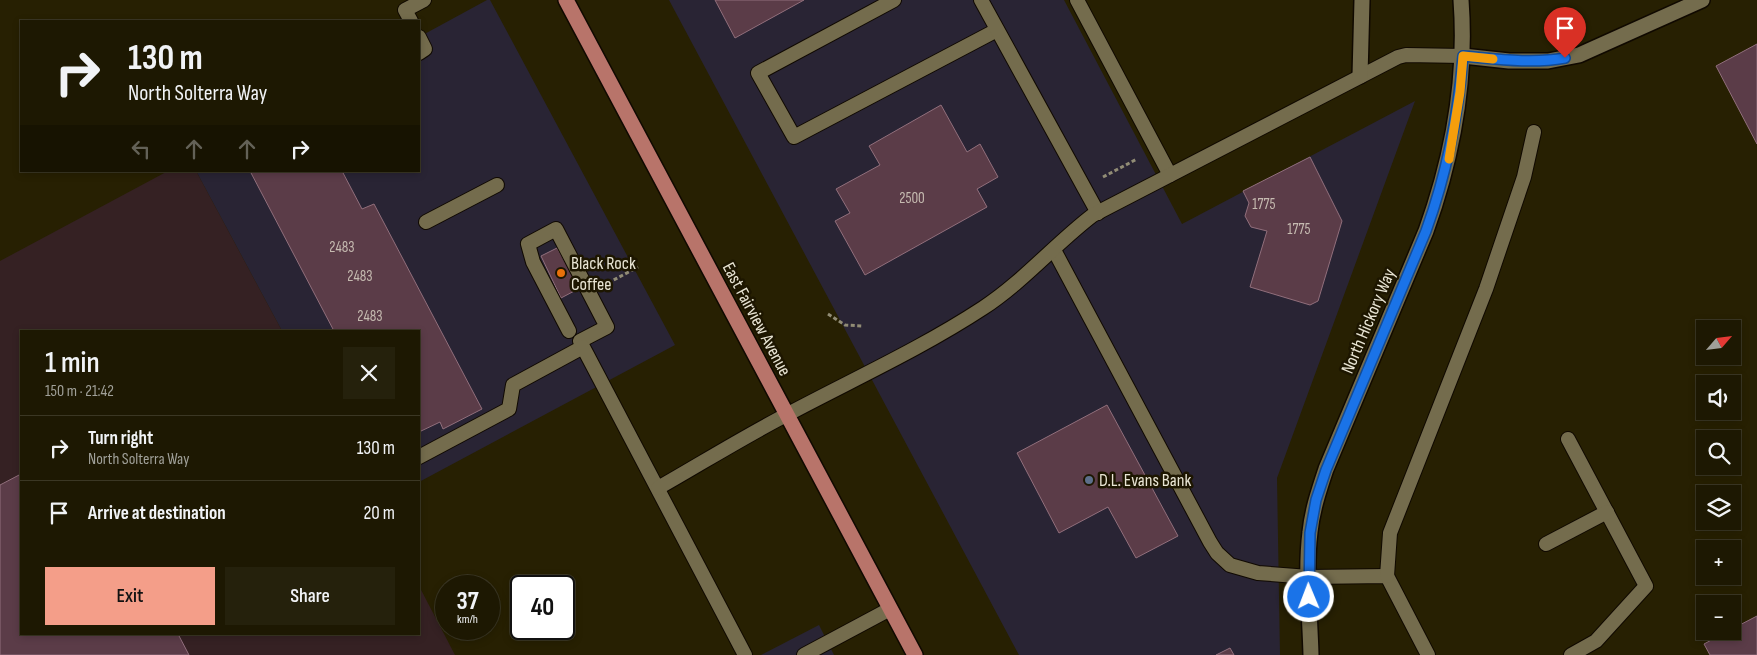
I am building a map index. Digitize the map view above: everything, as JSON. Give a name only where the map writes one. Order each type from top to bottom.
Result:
[{"type":"main road","name":"East Fairview Avenue","points":[[566,0],[915,655]]},
{"type":"street","points":[[1360,76],[1362,0]]},
{"type":"street","name":"North Hickory Way","points":[[1311,655],[1310,533],[1318,493],[1438,198],[1455,128],[1463,56],[1461,0]]},
{"type":"street","points":[[1463,56],[1509,61],[1548,61],[1572,56],[1586,52],[1702,0]]},
{"type":"lane","points":[[410,20],[405,10],[424,0]]},
{"type":"lane","points":[[894,0],[758,73],[794,137],[997,30]]},
{"type":"lane","points":[[981,0],[1098,213]]},
{"type":"lane","points":[[1077,0],[1170,175]]},
{"type":"lane","points":[[420,39],[425,49],[420,52]]},
{"type":"lane","points":[[658,488],[787,414],[912,350],[983,308],[1011,288],[1054,250],[1071,232],[1098,213],[1394,58],[1406,55],[1463,56]]},
{"type":"lane","points":[[1428,655],[1387,576],[1390,533],[1486,290],[1524,177],[1534,132]]},
{"type":"lane","points":[[426,222],[497,184]]},
{"type":"lane","points":[[568,331],[533,262],[528,244],[556,229],[607,326],[580,341]]},
{"type":"lane","points":[[1054,250],[1217,553],[1224,561],[1240,569],[1258,573],[1309,577],[1387,576]]},
{"type":"lane","points":[[420,456],[509,409],[513,385],[583,347],[745,655]]},
{"type":"lane","points":[[1568,439],[1646,586],[1596,641],[1570,655]]},
{"type":"lane","points":[[1546,544],[1607,512]]},
{"type":"lane","points":[[804,655],[890,609]]},
{"type":"path","points":[[1102,178],[1137,159]]},
{"type":"path","points":[[828,314],[845,325],[862,326]]},
{"type":"shaded area","points":[[490,0],[675,345],[420,481],[420,330],[281,330],[197,172],[420,172],[420,36]]},
{"type":"shaded area","points":[[669,0],[1064,0],[1182,224],[1415,101],[1277,478],[1280,655],[1019,655]]},
{"type":"shaded area","points":[[166,172],[197,172],[281,330],[20,330],[20,635],[420,635],[420,588],[435,617],[435,640],[447,640],[455,655],[0,655],[0,261]]},
{"type":"shaded area","points":[[819,625],[834,655],[761,655]]},
{"type":"building","points":[[715,0],[804,0],[735,38]]},
{"type":"building","points":[[1757,44],[1757,144],[1716,66]]},
{"type":"building","points":[[941,105],[967,152],[980,144],[998,177],[977,189],[987,207],[865,275],[835,221],[850,213],[836,189],[880,165],[869,146]]},
{"type":"building","points":[[1310,157],[1342,221],[1318,301],[1310,305],[1250,287],[1267,231],[1251,227],[1245,216],[1249,203],[1243,191]]},
{"type":"building","points":[[251,172],[343,172],[362,209],[374,204],[482,409],[443,429],[440,422],[420,432],[420,330],[333,330]]},
{"type":"building","name":"Black Rock Coffee","points":[[557,248],[580,288],[561,298],[541,256]]},
{"type":"building","name":"D.L. Evans Bank","points":[[1107,405],[1178,536],[1136,558],[1108,507],[1059,533],[1017,453]]},
{"type":"building","points":[[20,475],[20,635],[179,635],[189,655],[0,655],[0,485]]},
{"type":"building","points":[[1757,616],[1757,655],[1710,655],[1704,644],[1711,640],[1741,640],[1741,624]]},
{"type":"building","points":[[1230,648],[1234,655],[1216,655]]},
{"type":"slow traffic","points":[[1449,159],[1460,92],[1463,56],[1493,59]]},
{"type":"place","name":"Black Rock Coffee","points":[[561,273]]},
{"type":"place","name":"D.L. Evans Bank","points":[[1089,480]]},
{"type":"route","points":[[1309,597],[1310,533],[1316,500],[1326,470],[1438,198],[1455,128],[1463,56],[1509,61],[1548,61],[1565,58]]}]
